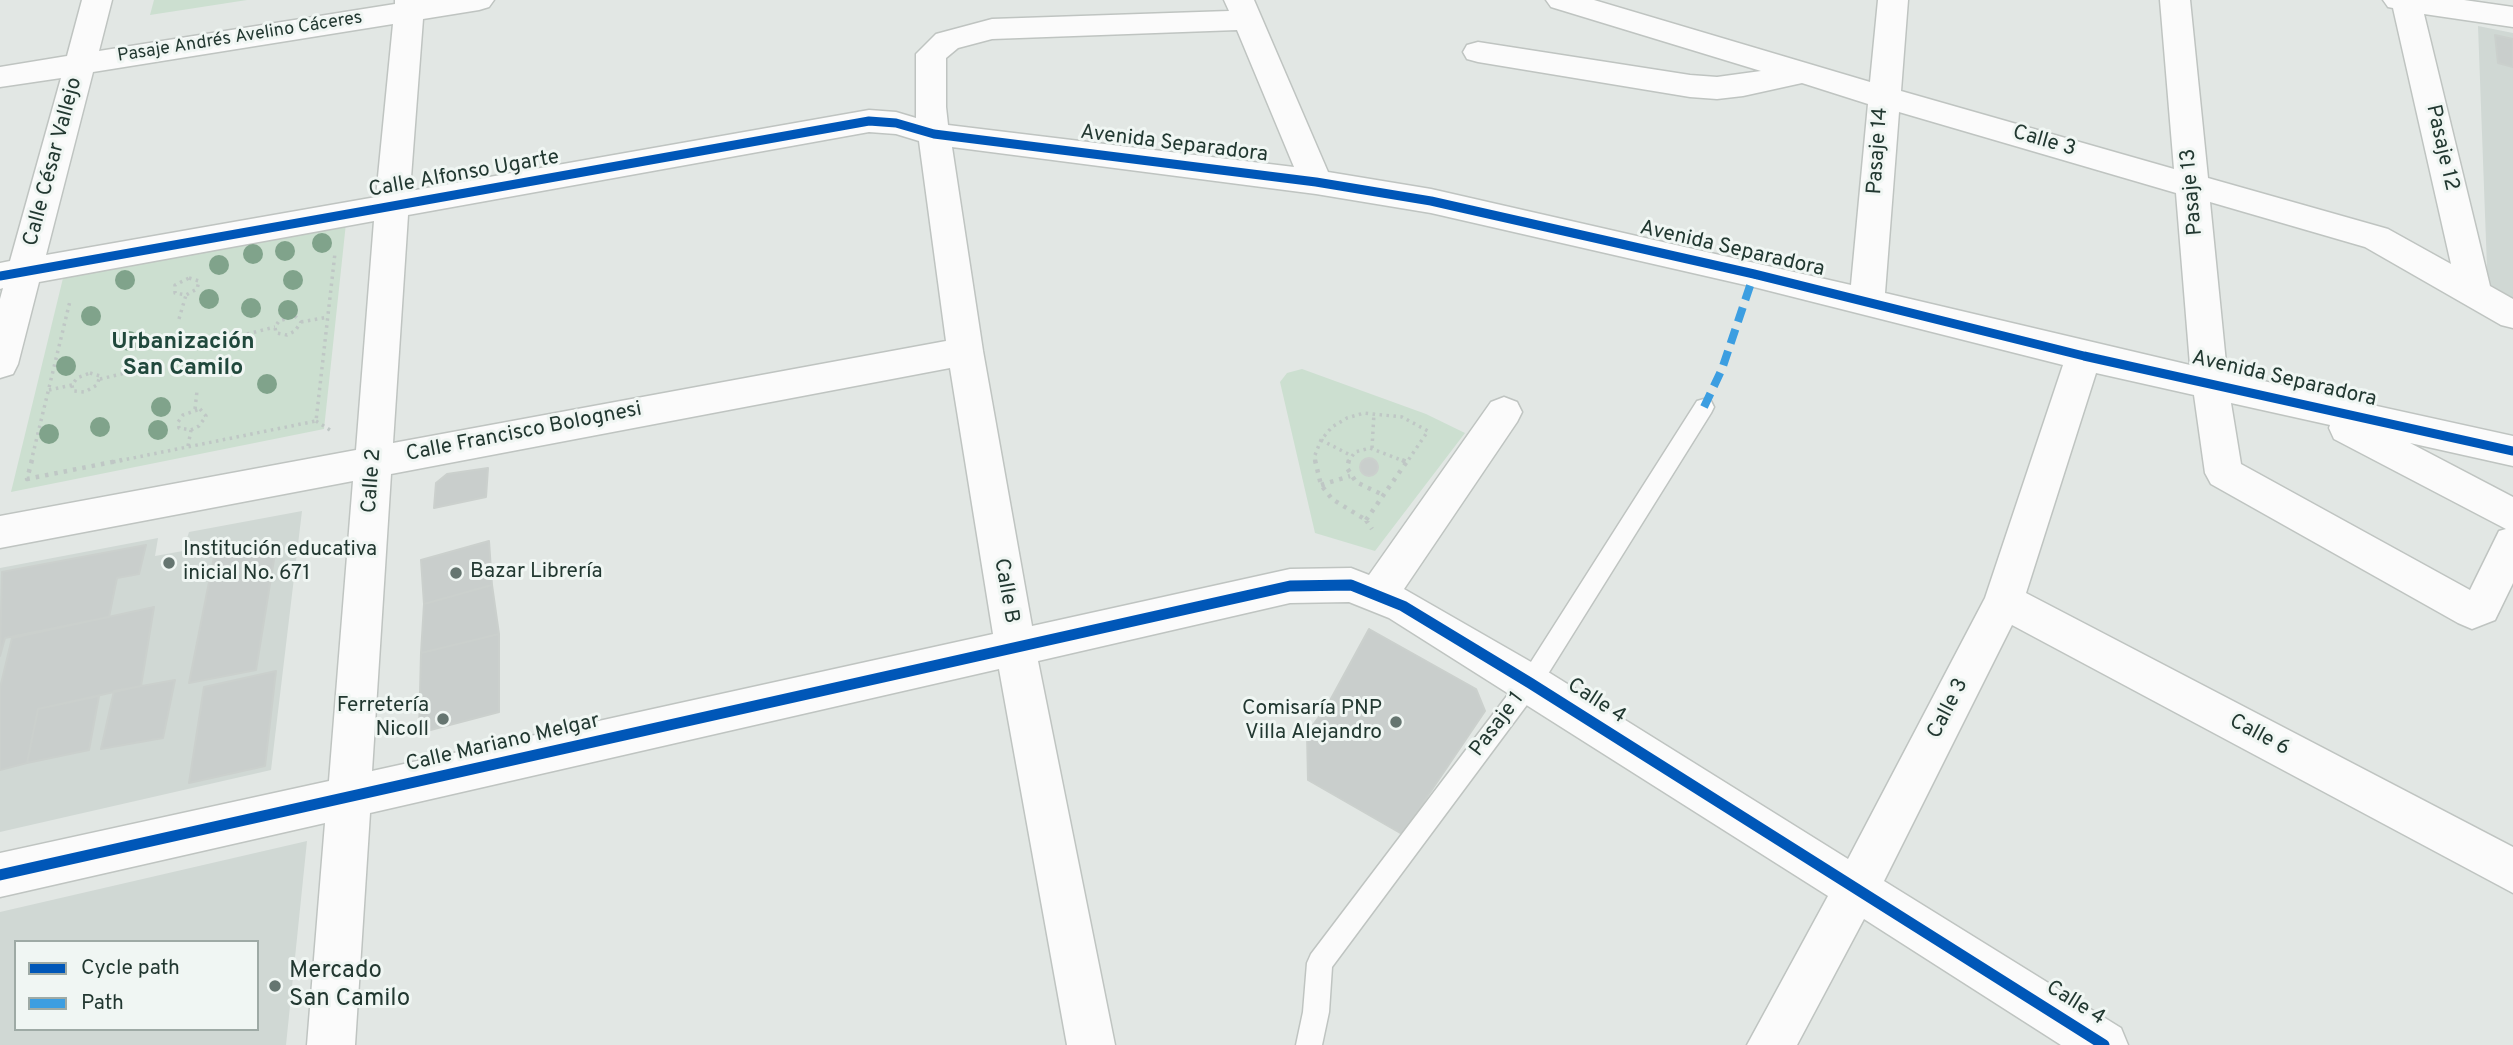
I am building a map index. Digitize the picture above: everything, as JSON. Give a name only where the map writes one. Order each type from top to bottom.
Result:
[{"type":"street","name":"Calle César Vallejo","points":[[0,364],[12,274],[80,64],[97,0]]},
{"type":"street","name":"Pasaje Andrés Avelino Cáceres","points":[[0,77],[409,6],[479,0]]},
{"type":"street","name":"Calle 3","points":[[1561,0],[1884,97],[2376,238],[2513,315]]},
{"type":"street","name":"Pasaje 14","points":[[1867,302],[1893,0]]},
{"type":"street","name":"Pasaje 13","points":[[2175,0],[2210,383],[2221,468],[2229,477],[2472,611],[2481,608],[2513,543]]},
{"type":"street","points":[[2403,1],[2513,17]]},
{"type":"street","name":"Pasaje 12","points":[[2403,1],[2475,294]]},
{"type":"street","name":"Calle 2","points":[[331,1045],[409,6]]},
{"type":"street","points":[[1244,10],[1316,182]]},
{"type":"street","name":"Calle B","points":[[1091,1045],[1015,646],[965,351],[930,107],[931,54],[947,41],[992,29],[1244,10]]},
{"type":"street","points":[[1478,52],[1704,87],[1742,85],[1802,72]]},
{"type":"street","name":"Calle Alfonso Ugarte","points":[[12,274],[869,121],[896,123],[934,134]]},
{"type":"street","name":"Avenida Separadora","points":[[934,134],[1316,182],[1432,201],[1867,302],[2084,356],[2513,451]]},
{"type":"street","name":"Calle Francisco Bolognesi","points":[[0,532],[965,351]]},
{"type":"street","name":"Calle 3","points":[[1771,1045],[1856,891],[2004,601],[2084,356]]},
{"type":"street","points":[[2302,404],[2513,515]]},
{"type":"street","points":[[1387,581],[1504,412]]},
{"type":"street","name":"Calle 4","points":[[1015,646],[1290,586],[1351,585],[1387,581],[1403,606],[1530,683],[2104,1045]]},
{"type":"street","name":"Calle 6","points":[[2004,601],[2513,871]]},
{"type":"street","name":"Calle Mariano Melgar","points":[[0,875],[350,799],[1015,646]]},
{"type":"lane","name":"Pasaje 1","points":[[1309,1045],[1316,1012],[1320,963],[1530,683],[1704,407]]},
{"type":"path","points":[[73,289],[27,479],[316,421],[337,242]]},
{"type":"path","points":[[179,319],[186,295],[199,286],[197,278],[186,278],[175,285],[175,293],[186,295]]},
{"type":"path","points":[[247,334],[275,327],[287,317],[295,316],[301,322]]},
{"type":"path","points":[[275,327],[276,333],[287,335],[295,331],[301,322],[328,317]]},
{"type":"path","points":[[72,385],[74,391],[80,393],[93,388],[100,379],[130,372]]},
{"type":"path","points":[[49,390],[72,385],[86,374],[95,373],[100,379]]},
{"type":"path","points":[[195,410],[197,391]]},
{"type":"path","points":[[195,410],[203,411],[206,416],[199,426],[191,430],[179,428],[178,422],[183,415],[195,410]]},
{"type":"path","points":[[1366,520],[1428,431],[1402,417],[1374,413],[1347,418],[1332,427],[1321,440],[1315,463],[1321,485],[1332,499],[1366,520],[1387,581]]},
{"type":"path","points":[[1373,448],[1374,413]]},
{"type":"path","points":[[188,446],[191,430]]},
{"type":"path","points":[[1321,440],[1352,456]]},
{"type":"path","points":[[1383,495],[1356,482],[1350,475],[1347,468],[1352,456],[1355,452],[1373,448],[1407,462]]},
{"type":"path","points":[[1321,485],[1350,475]]},
{"type":"shaded area","points":[[2478,26],[2513,33],[2513,309],[2488,295]]},
{"type":"shaded area","points":[[302,511],[271,770],[0,832],[0,568],[158,538],[155,556],[183,551],[189,532]]},
{"type":"shaded area","name":"Mercado San Camilo","points":[[307,841],[286,1045],[0,1045],[0,912]]},
{"type":"green space","points":[[154,0],[247,0],[150,15]]},
{"type":"green space","points":[[346,223],[324,429],[11,492],[64,274]]},
{"type":"green space","points":[[1302,369],[1426,414],[1465,433],[1375,551],[1315,533],[1280,382],[1287,373]]},
{"type":"building","points":[[2495,35],[2513,39],[2513,67],[2498,63]]},
{"type":"building","points":[[1365,458],[1373,458],[1378,467],[1376,474],[1365,476],[1360,471],[1360,463]]},
{"type":"building","points":[[488,468],[486,497],[434,508],[436,483],[447,474]]},
{"type":"building","points":[[277,541],[256,670],[189,683],[215,552]]},
{"type":"building","name":"Bazar Librería","points":[[489,541],[492,585],[424,604],[421,560]]},
{"type":"building","points":[[146,545],[139,574],[117,578],[109,617],[5,638],[0,656],[2,572]]},
{"type":"building","points":[[492,585],[499,634],[421,653],[424,604]]},
{"type":"building","points":[[154,607],[141,686],[38,709],[27,763],[0,770],[0,688],[12,638]]},
{"type":"building","name":"Comisaría PNP Villa Alejandro","points":[[1369,629],[1476,689],[1485,711],[1402,834],[1308,780],[1307,733],[1327,706]]},
{"type":"building","points":[[499,634],[499,712],[419,733],[421,653]]},
{"type":"building","points":[[276,671],[265,766],[189,783],[204,687]]},
{"type":"building","points":[[175,680],[163,738],[101,749],[114,691]]},
{"type":"building","points":[[99,696],[89,750],[27,763],[38,709]]},
{"type":"marked path","points":[[1704,407],[1722,369],[1754,274]]},
{"type":"cycle path","points":[[0,276],[869,121],[896,123],[934,134],[1316,182],[1431,201],[1754,274],[2084,356],[2513,451]]},
{"type":"cycle path","points":[[0,875],[1290,586],[1351,585],[1403,606],[1530,683],[2104,1045]]},
{"type":"place","name":"Institución educativa inicial No. 671","points":[[169,563]]},
{"type":"place","name":"Bazar Librería","points":[[456,573]]},
{"type":"place","name":"Ferretería Nicoll","points":[[443,719]]},
{"type":"place","name":"Comisaría PNP Villa Alejandro","points":[[1396,722]]},
{"type":"place","name":"Mercado San Camilo","points":[[275,986]]},
{"type":"district","name":"Urbanización San Camilo","points":[[183,356]]}]
